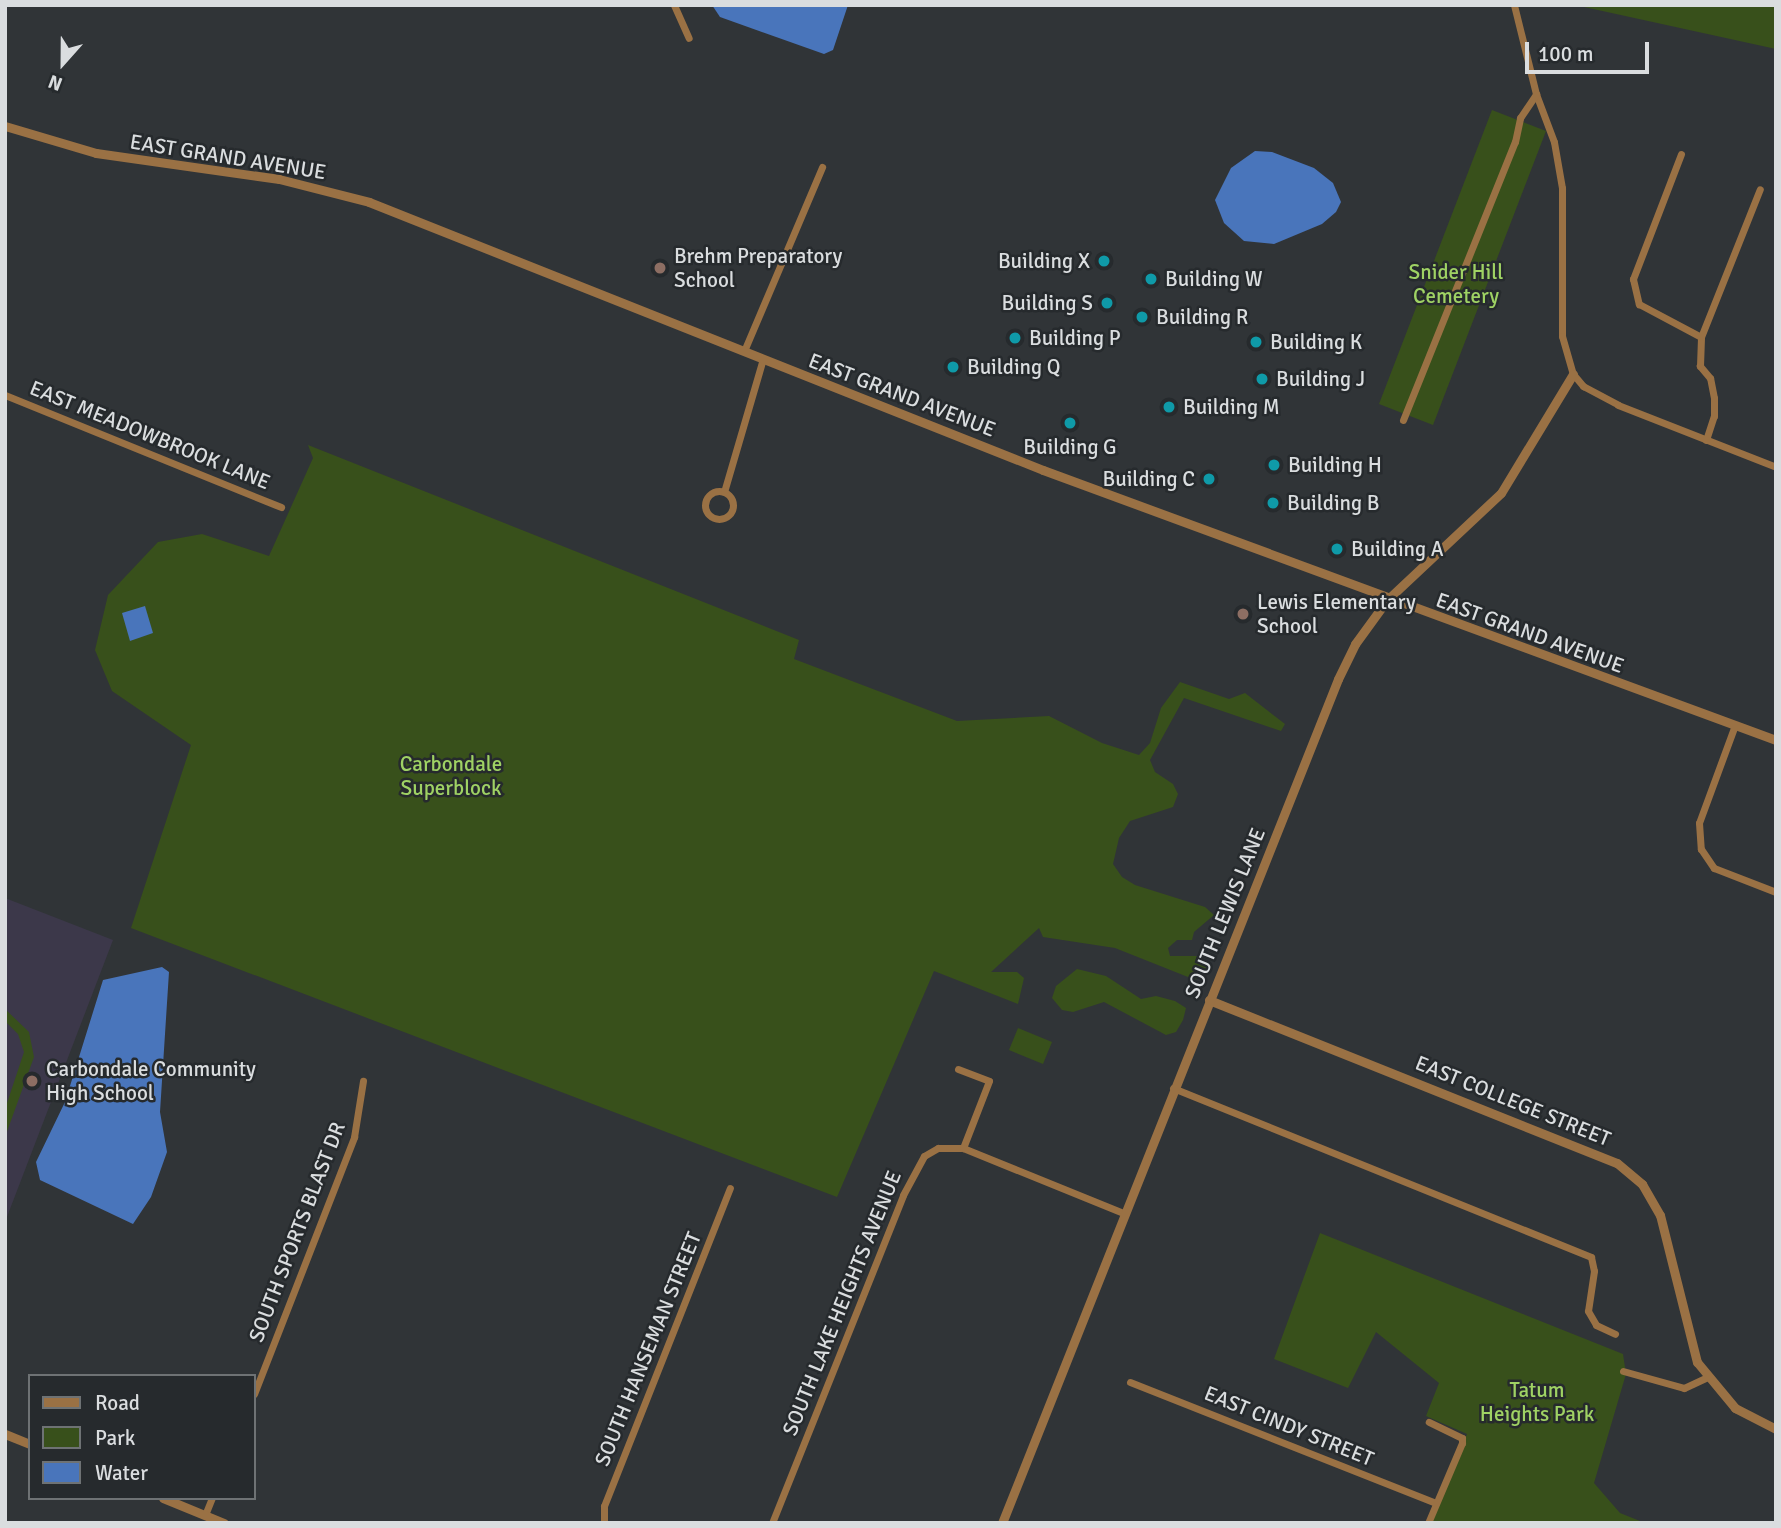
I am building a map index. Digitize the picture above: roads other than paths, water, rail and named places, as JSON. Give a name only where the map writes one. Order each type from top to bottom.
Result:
[{"type":"street","points":[[674,5],[689,38]]},
{"type":"street","points":[[1514,5],[1536,94],[1554,142],[1562,188],[1562,336],[1573,374],[1599,397],[1776,467]]},
{"type":"street","points":[[1403,420],[1515,142],[1520,118],[1536,94]]},
{"type":"street","name":"EAST GRAND AVENUE","points":[[5,126],[96,153],[279,179],[369,202],[763,359],[1387,600],[1776,740]]},
{"type":"street","points":[[1681,154],[1633,279],[1639,304],[1702,337]]},
{"type":"street","points":[[744,351],[822,167]]},
{"type":"street","points":[[1706,440],[1714,416],[1714,398],[1710,378],[1700,366],[1702,337],[1760,189]]},
{"type":"street","points":[[724,492],[763,359]]},
{"type":"street","name":"SOUTH LEWIS LANE","points":[[1002,1523],[1123,1213],[1338,678],[1355,644],[1387,600],[1501,493],[1573,374]]},
{"type":"street","name":"EAST MEADOWBROOK LANE","points":[[5,395],[281,507]]},
{"type":"street","points":[[724,492],[733,500],[733,509],[727,517],[713,519],[705,502],[710,494],[724,492]]},
{"type":"street","points":[[1735,725],[1699,823],[1701,849],[1714,868],[1776,892]]},
{"type":"street","name":"EAST COLLEGE STREET","points":[[1209,1000],[1617,1163],[1642,1184],[1660,1215],[1689,1342],[1708,1377],[1735,1408],[1776,1429]]},
{"type":"street","points":[[958,1069],[989,1081],[963,1148],[1123,1213]]},
{"type":"street","name":"SOUTH SPORTS BLAST DR","points":[[256,1389],[354,1137],[363,1082]]},
{"type":"street","points":[[1173,1088],[1591,1257],[1588,1311],[1596,1325],[1615,1334]]},
{"type":"street","name":"SOUTH LAKE HEIGHTS AVENUE","points":[[772,1523],[916,1164],[937,1149],[963,1148]]},
{"type":"street","name":"SOUTH HANSEMAN STREET","points":[[604,1523],[604,1506],[730,1188]]},
{"type":"street","points":[[1623,1371],[1684,1388],[1708,1377]]},
{"type":"street","name":"EAST CINDY STREET","points":[[1130,1382],[1436,1503]]},
{"type":"street","points":[[1428,1523],[1462,1438],[1429,1422]]},
{"type":"street","points":[[5,1434],[28,1443]]},
{"type":"street","points":[[168,1500],[224,1523]]},
{"type":"street","points":[[205,1515],[211,1500]]},
{"type":"water","points":[[712,5],[848,5],[833,50],[824,54],[720,17]]},
{"type":"water","points":[[1255,151],[1272,152],[1314,168],[1333,183],[1341,202],[1336,212],[1322,224],[1274,244],[1244,241],[1224,223],[1215,200],[1231,168]]},
{"type":"water","points":[[145,606],[153,633],[130,641],[122,613]]},
{"type":"water","points":[[162,967],[169,972],[160,1112],[167,1152],[151,1197],[133,1224],[40,1180],[36,1162],[65,1102],[103,980]]},
{"type":"place","name":"Building X","points":[[1104,261]]},
{"type":"place","name":"Brehm Preparatory School","points":[[660,268]]},
{"type":"place","name":"Building W","points":[[1151,279]]},
{"type":"place","name":"Building S","points":[[1107,303]]},
{"type":"place","name":"Building R","points":[[1142,317]]},
{"type":"place","name":"Building P","points":[[1015,338]]},
{"type":"place","name":"Building K","points":[[1256,342]]},
{"type":"place","name":"Building Q","points":[[953,367]]},
{"type":"place","name":"Building J","points":[[1262,379]]},
{"type":"place","name":"Building M","points":[[1169,407]]},
{"type":"place","name":"Building G","points":[[1070,423]]},
{"type":"place","name":"Building H","points":[[1274,465]]},
{"type":"place","name":"Building C","points":[[1209,479]]},
{"type":"place","name":"Building B","points":[[1273,503]]},
{"type":"place","name":"Building A","points":[[1337,549]]},
{"type":"place","name":"Lewis Elementary School","points":[[1243,614]]},
{"type":"place","name":"Carbondale Community High School","points":[[32,1081]]},
{"type":"park label","name":"Snider Hill Cemetery","points":[[1456,284]]},
{"type":"park label","name":"Carbondale Superblock","points":[[451,776]]},
{"type":"park label","name":"Tatum Heights Park","points":[[1537,1402]]}]
